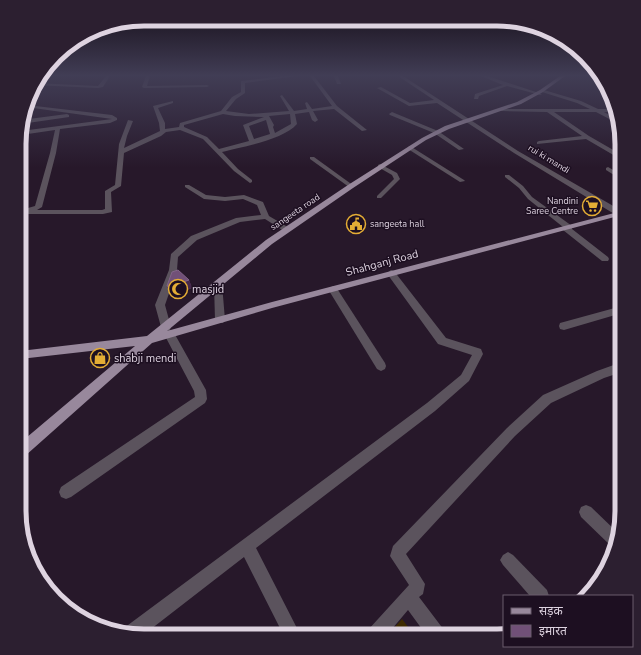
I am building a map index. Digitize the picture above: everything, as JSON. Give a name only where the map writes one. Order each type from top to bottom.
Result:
[{"type":"main road","name":"sangeeta road","points":[[167,331],[218,284],[269,242],[380,166],[436,132],[466,120],[510,107]]},
{"type":"main road","name":"Shahganj Road","points":[[149,340],[167,331],[220,320],[391,273],[615,216]]},
{"type":"main road","points":[[26,354],[149,340]]},
{"type":"main road","points":[[26,446],[149,340]]},
{"type":"street","points":[[27,132],[110,121],[115,119],[113,117],[32,107]]},
{"type":"street","points":[[156,107],[155,107],[164,131]]},
{"type":"street","points":[[223,112],[227,107]]},
{"type":"street","points":[[218,151],[285,131],[293,126],[294,120],[288,107]]},
{"type":"street","points":[[309,107],[315,120]]},
{"type":"street","points":[[181,128],[182,124],[223,112],[233,115],[267,116],[335,107],[364,130]]},
{"type":"street","name":"rui ki mandi","points":[[447,107],[466,120],[615,210]]},
{"type":"street","points":[[590,107],[612,118]]},
{"type":"street","points":[[502,110],[610,111]]},
{"type":"street","points":[[548,110],[587,137],[615,154]]},
{"type":"street","points":[[28,121],[83,114]]},
{"type":"street","points":[[392,114],[436,132],[461,149]]},
{"type":"street","points":[[267,116],[273,135]]},
{"type":"street","points":[[252,141],[246,124],[267,116]]},
{"type":"street","points":[[26,212],[108,211],[110,209],[108,190],[118,186],[121,152],[126,129],[130,121]]},
{"type":"street","points":[[26,211],[38,207],[53,154],[58,128]]},
{"type":"street","points":[[121,152],[159,135],[164,131],[181,128],[206,138],[236,170],[250,181]]},
{"type":"street","points":[[539,143],[587,137]]},
{"type":"street","points":[[410,148],[462,181]]},
{"type":"street","points":[[312,158],[351,186]]},
{"type":"street","points":[[379,197],[397,179],[395,174],[380,166]]},
{"type":"street","points":[[608,169],[615,174]]},
{"type":"street","points":[[507,176],[521,187],[530,198],[605,259]]},
{"type":"street","points":[[187,186],[204,197],[225,199],[246,197],[260,204],[266,217],[287,229]]},
{"type":"street","points":[[66,492],[201,399],[200,390],[167,331],[160,305],[173,270],[175,254],[197,237],[239,220],[266,217]]},
{"type":"street","points":[[140,629],[431,407],[465,378],[478,354],[477,352],[442,341],[391,273]]},
{"type":"street","points":[[218,284],[220,320]]},
{"type":"street","points":[[333,289],[381,366]]},
{"type":"street","points":[[564,326],[615,311]]},
{"type":"street","points":[[380,629],[418,586],[398,556],[398,551],[547,398],[615,369]]},
{"type":"street","points":[[586,512],[612,537]]},
{"type":"street","points":[[247,547],[289,629]]},
{"type":"street","points":[[508,560],[540,595]]},
{"type":"street","points":[[409,596],[433,629]]},
{"type":"shaded area","points":[[402,619],[410,629],[393,629]]},
{"type":"building","points":[[178,270],[189,280],[170,287],[167,286],[172,272]]},
{"type":"place","name":"Nandini Saree Centre","points":[[592,206]]},
{"type":"place","name":"sangeeta hall","points":[[356,224]]},
{"type":"place","name":"masjid","points":[[178,289]]},
{"type":"place","name":"shabji mendi","points":[[100,358]]}]
